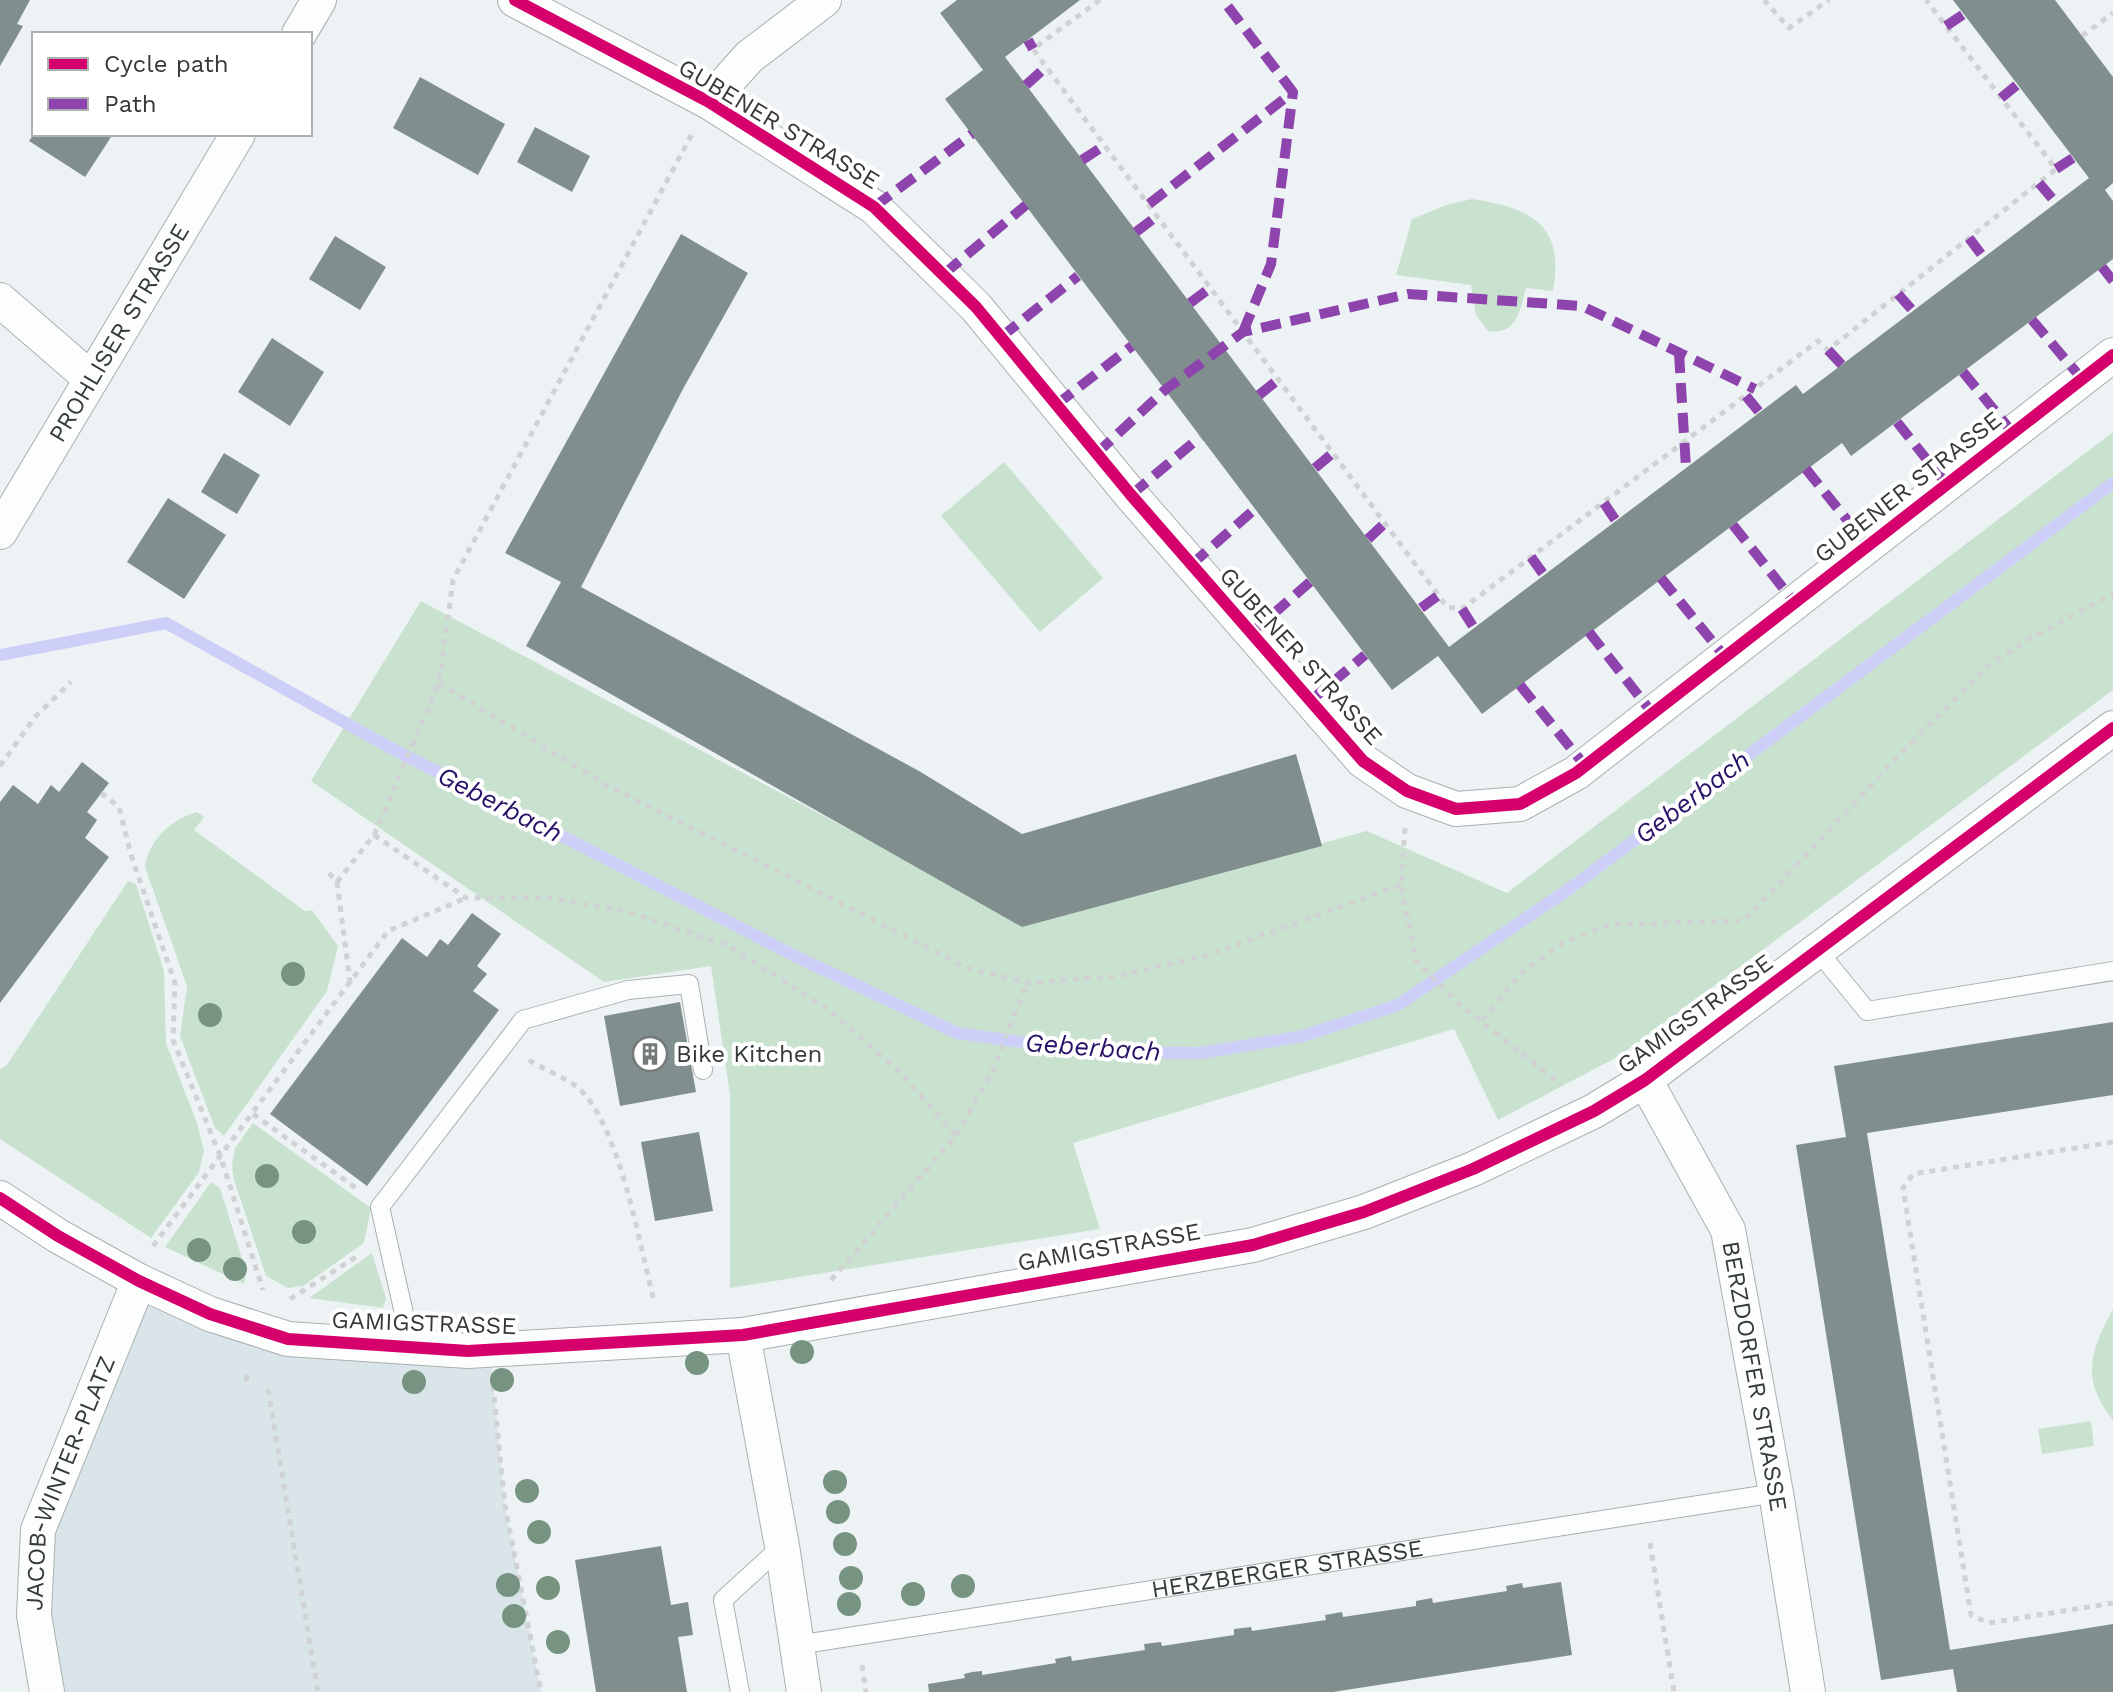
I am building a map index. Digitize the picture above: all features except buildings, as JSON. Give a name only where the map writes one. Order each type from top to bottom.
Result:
[{"type":"street","points":[[300,32],[319,0]]},
{"type":"street","name":"GUBENER STRASSE","points":[[515,0],[709,102],[844,185],[915,245],[976,307],[1096,454],[1363,761],[1407,791],[1456,809],[1520,804],[1576,773],[2113,355]]},
{"type":"street","points":[[709,102],[749,57],[824,0]]},
{"type":"street","name":"PROHLISER STRASSE","points":[[0,532],[237,136]]},
{"type":"street","points":[[0,300],[90,378]]},
{"type":"street","name":"GAMIGSTRASSE","points":[[0,1198],[58,1236],[139,1281],[210,1314],[288,1339],[412,1349],[490,1350],[743,1335],[1253,1245],[1364,1212],[1473,1169],[1594,1111],[1645,1080],[2113,728]]},
{"type":"street","name":"BERZDORFER STRASSE","points":[[1645,1080],[1728,1230],[1776,1493],[1808,1692]]},
{"type":"street","name":"JACOB-WINTER-PLATZ","points":[[47,1692],[34,1615],[38,1530],[139,1281]]},
{"type":"street","points":[[743,1335],[782,1546],[804,1692]]},
{"type":"lane","points":[[1818,951],[1867,1011],[2113,971]]},
{"type":"lane","points":[[412,1349],[380,1207],[523,1020],[628,990],[689,984],[703,1070]]},
{"type":"lane","name":"HERZBERGER STRASSE","points":[[797,1645],[1776,1493]]},
{"type":"lane","points":[[740,1692],[723,1600],[782,1546]]},
{"type":"path","points":[[1100,0],[1033,49],[1447,607],[1462,609],[1818,341],[1828,350],[2056,169],[1926,0]]},
{"type":"path","points":[[1764,0],[1789,28],[1829,0]]},
{"type":"path","points":[[2082,36],[2113,13]]},
{"type":"path","points":[[337,882],[374,835],[439,683],[453,580],[709,102]]},
{"type":"path","points":[[1482,1020],[1522,972],[1563,943],[1608,925],[1745,920],[1908,746],[1988,666],[2029,639],[2113,594]]},
{"type":"path","points":[[0,766],[35,717],[71,682]]},
{"type":"path","points":[[439,683],[617,790],[968,968],[1027,983],[1119,976],[1211,954],[1401,885]]},
{"type":"path","points":[[1407,791],[1401,885],[1416,961],[1457,1002],[1594,1111]]},
{"type":"path","points":[[101,793],[119,807],[131,855],[175,983],[173,1040],[221,1158],[266,1300]]},
{"type":"path","points":[[329,873],[337,882],[350,983]]},
{"type":"path","points":[[139,1281],[153,1246],[388,931],[466,898]]},
{"type":"path","points":[[792,1327],[956,1136],[993,1070],[1027,983]]},
{"type":"path","points":[[505,1044],[553,1076],[576,1086],[600,1113],[618,1164],[654,1301]]},
{"type":"path","points":[[253,1114],[380,1207]]},
{"type":"path","points":[[2113,1142],[1913,1174],[1903,1188],[1971,1615],[1989,1623],[2113,1603]]},
{"type":"path","points":[[289,1299],[387,1235]]},
{"type":"path","points":[[490,1350],[505,1506],[541,1692]]},
{"type":"path","points":[[246,1381],[248,1372]]},
{"type":"path","points":[[268,1389],[318,1692]]},
{"type":"path","points":[[1644,1512],[1674,1692]]},
{"type":"shaded area","points":[[139,1281],[210,1314],[490,1350],[505,1506],[541,1692],[47,1692],[38,1530]]},
{"type":"green space","points":[[1472,199],[1512,208],[1527,215],[1540,224],[1554,250],[1553,291],[1526,288],[1516,320],[1498,331],[1488,331],[1476,315],[1471,285],[1396,275],[1412,219],[1446,205]]},
{"type":"green space","points":[[2113,432],[2113,690],[1621,1055],[1498,1120],[1454,1029],[1073,1143],[1100,1229],[730,1288],[730,1095],[711,966],[604,982],[311,781],[421,601],[1026,924],[1367,831],[1507,893]]},
{"type":"green space","points":[[1004,462],[1103,578],[1040,632],[941,516]]},
{"type":"green space","points":[[197,812],[204,817],[194,830],[305,911],[312,910],[338,946],[327,991],[224,1136],[215,1128],[180,1036],[187,986],[145,867],[151,848],[163,832]]},
{"type":"green space","points":[[128,881],[136,884],[164,971],[166,1043],[197,1123],[204,1151],[199,1172],[151,1238],[0,1139],[0,1069],[7,1065]]},
{"type":"green space","points":[[253,1123],[371,1208],[364,1243],[303,1286],[288,1288],[266,1276],[234,1180],[232,1165],[235,1148]]},
{"type":"green space","points":[[211,1182],[220,1188],[246,1271],[244,1284],[165,1247]]},
{"type":"green space","points":[[372,1253],[386,1298],[383,1308],[309,1298]]},
{"type":"green space","points":[[2113,1309],[2113,1420],[2096,1391],[2092,1365],[2094,1352]]},
{"type":"green space","points":[[2091,1421],[2094,1446],[2042,1454],[2038,1429]]},
{"type":"waterway","name":"Geberbach","points":[[0,655],[166,623],[387,746],[795,956],[957,1033],[1094,1052],[1201,1053],[1303,1036],[1398,1005],[1569,889],[2113,483]]},
{"type":"marked path","points":[[1149,204],[1293,92],[1223,0]]},
{"type":"marked path","points":[[1946,26],[1964,14]]},
{"type":"marked path","points":[[1028,40],[1033,49]]},
{"type":"marked path","points":[[1026,85],[1046,67]]},
{"type":"marked path","points":[[2001,98],[2018,84]]},
{"type":"marked path","points":[[1243,332],[1271,264],[1293,92]]},
{"type":"marked path","points":[[874,207],[972,134]]},
{"type":"marked path","points":[[1082,160],[1105,145]]},
{"type":"marked path","points":[[2056,169],[2073,158]]},
{"type":"marked path","points":[[2039,183],[2056,203]]},
{"type":"marked path","points":[[944,274],[1026,205]]},
{"type":"marked path","points":[[1136,232],[1157,216]]},
{"type":"marked path","points":[[1969,238],[1984,258]]},
{"type":"marked path","points":[[2102,267],[2113,281]]},
{"type":"marked path","points":[[1001,337],[1078,276]]},
{"type":"marked path","points":[[1190,303],[1210,288]]},
{"type":"marked path","points":[[1096,454],[1165,390],[1243,332],[1408,294],[1582,306],[1755,389]]},
{"type":"marked path","points":[[1898,294],[1913,311]]},
{"type":"marked path","points":[[2032,320],[2082,379]]},
{"type":"marked path","points":[[1056,405],[1132,346]]},
{"type":"marked path","points":[[1828,350],[1842,365]]},
{"type":"marked path","points":[[1679,353],[1686,468]]},
{"type":"marked path","points":[[1963,372],[2013,433]]},
{"type":"marked path","points":[[1259,395],[1279,379]]},
{"type":"marked path","points":[[1746,396],[1760,413]]},
{"type":"marked path","points":[[1897,422],[1947,485]]},
{"type":"marked path","points":[[1131,495],[1200,437]]},
{"type":"marked path","points":[[1315,468],[1333,453]]},
{"type":"marked path","points":[[1806,469],[1868,546]]},
{"type":"marked path","points":[[1604,503],[1616,521]]},
{"type":"marked path","points":[[1191,565],[1255,509]]},
{"type":"marked path","points":[[1368,539],[1385,523]]},
{"type":"marked path","points":[[1733,525],[1795,603]]},
{"type":"marked path","points":[[1531,557],[1544,575]]},
{"type":"marked path","points":[[1661,578],[1725,657]]},
{"type":"marked path","points":[[1250,634],[1310,582]]},
{"type":"marked path","points":[[1421,608],[1439,595]]},
{"type":"marked path","points":[[1462,609],[1474,628]]},
{"type":"marked path","points":[[1589,632],[1653,714]]},
{"type":"marked path","points":[[1309,702],[1365,655]]},
{"type":"marked path","points":[[1520,685],[1586,767]]},
{"type":"cycle path","points":[[515,0],[709,102],[874,207],[976,307],[1131,495],[1363,761],[1407,791],[1456,809],[1520,804],[1576,773],[2113,355]]},
{"type":"cycle path","points":[[0,1198],[58,1236],[139,1281],[210,1314],[288,1339],[468,1351],[743,1335],[1253,1245],[1364,1212],[1473,1169],[1594,1111],[1645,1080],[2113,728]]},
{"type":"place","name":"Bike Kitchen","points":[[650,1054]]}]
